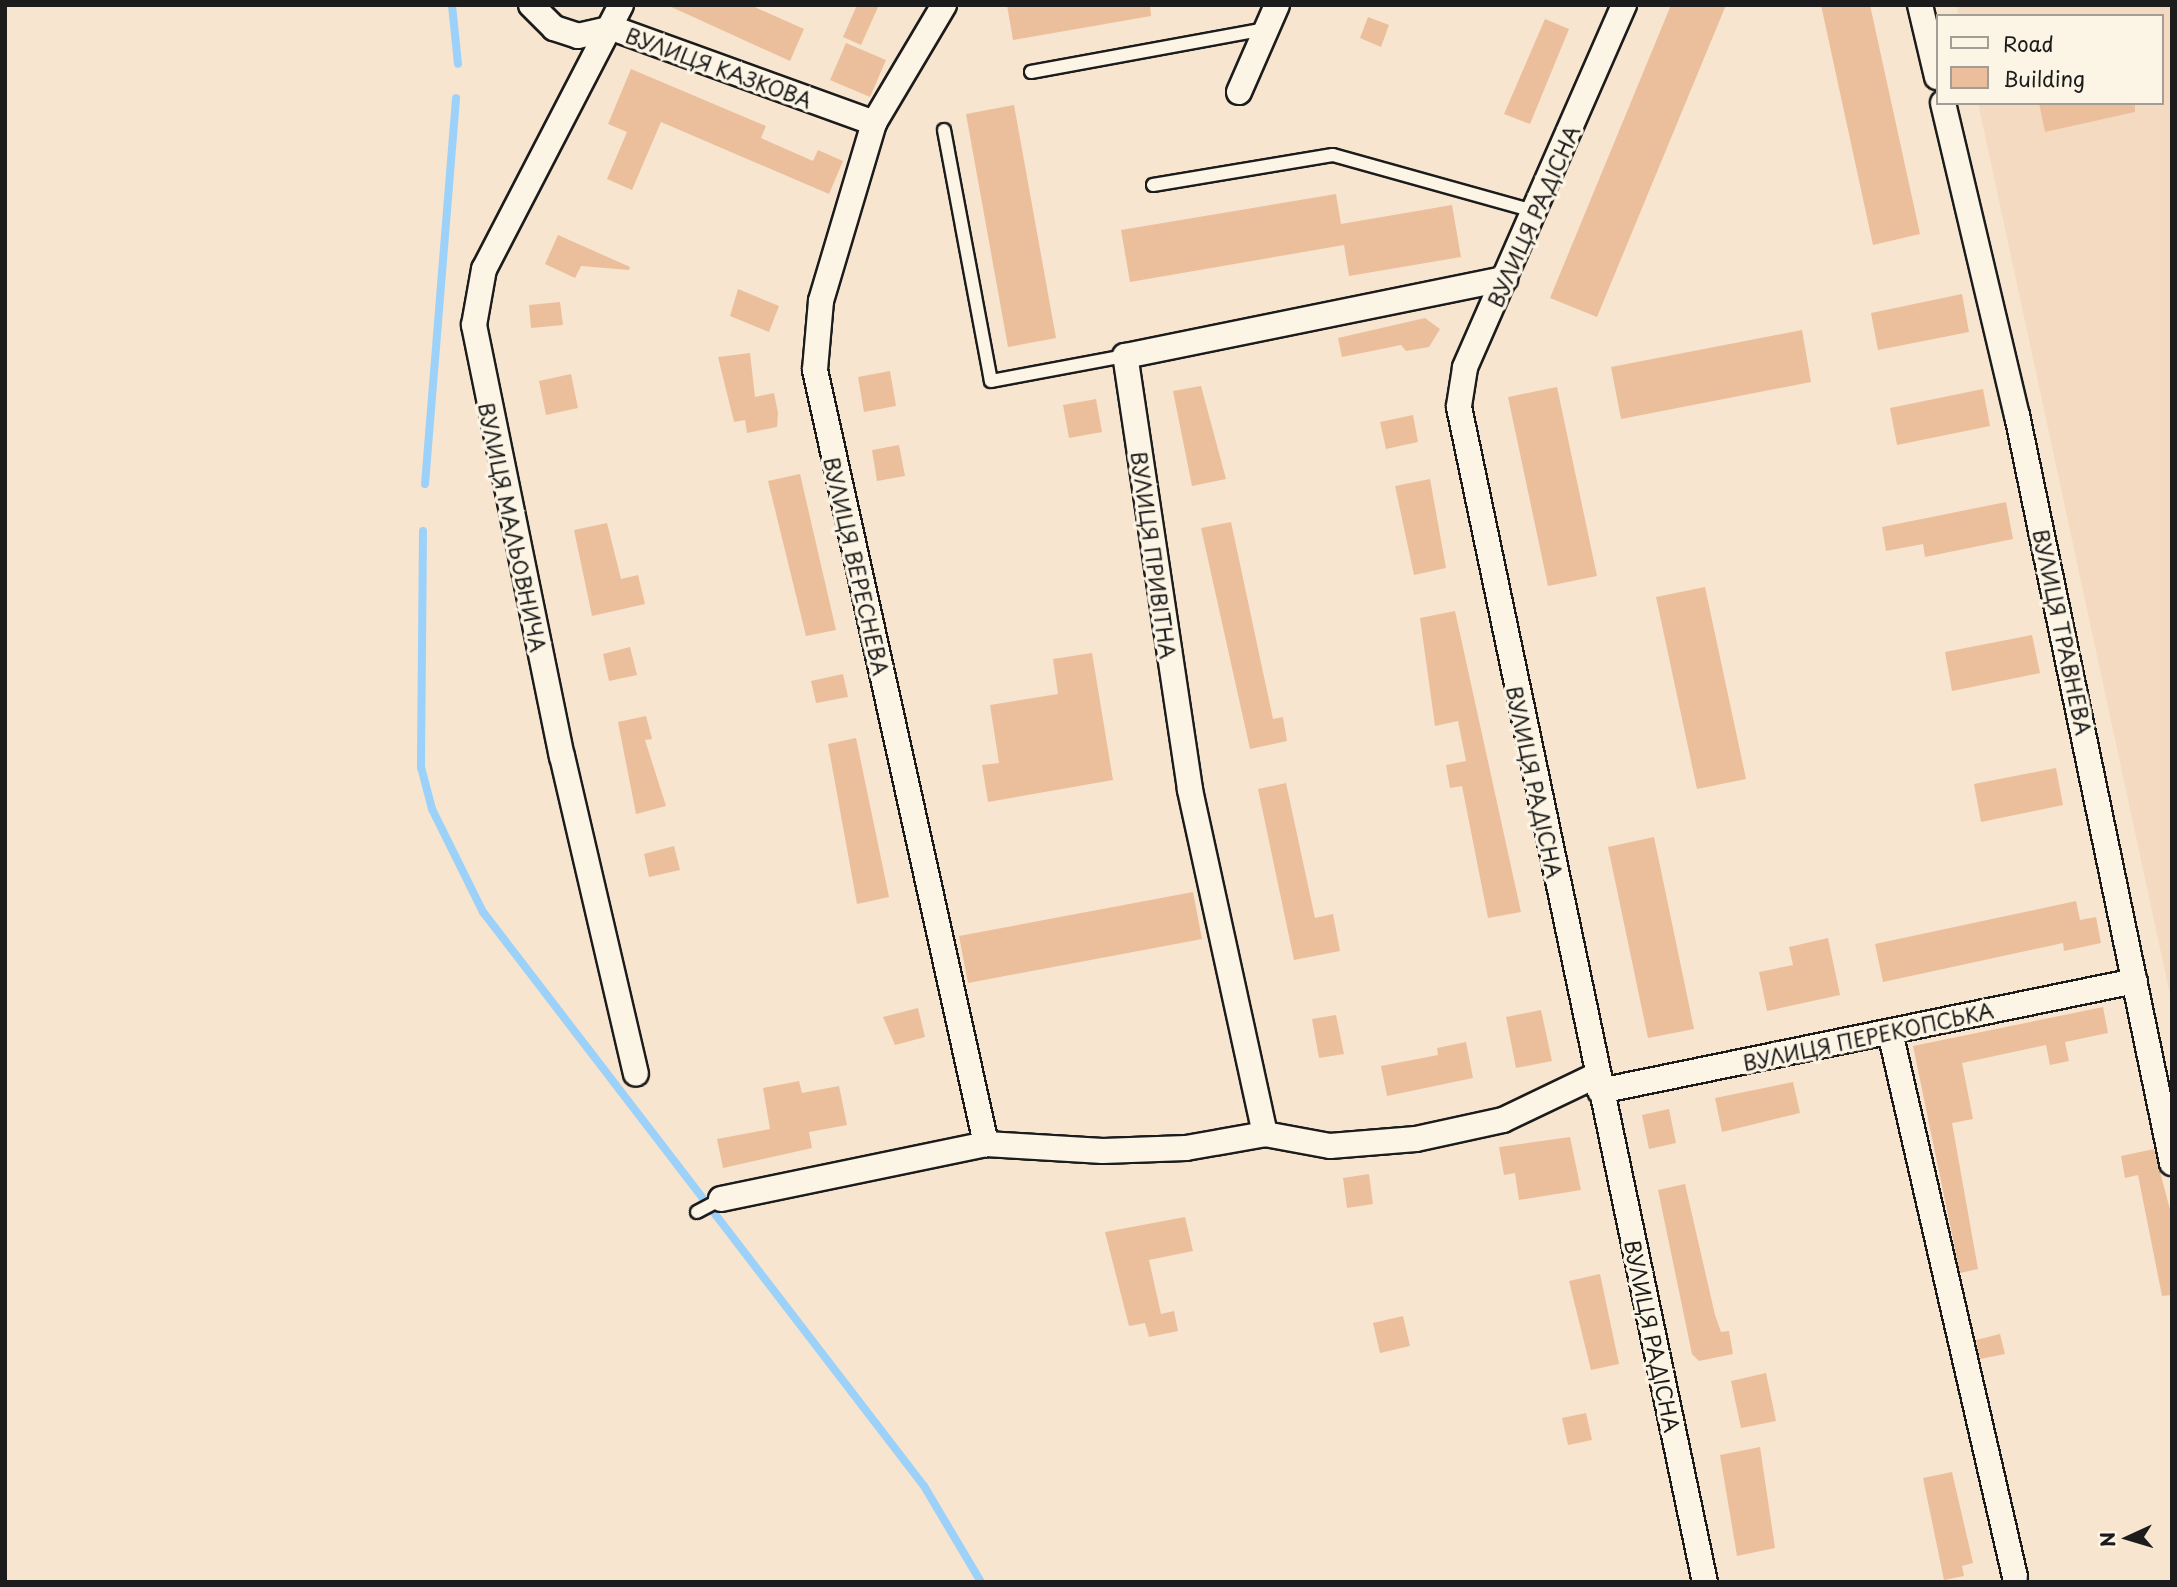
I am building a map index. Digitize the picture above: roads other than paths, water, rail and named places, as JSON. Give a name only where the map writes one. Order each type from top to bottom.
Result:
[{"type":"street","name":"ВУЛИЦЯ КАЗКОВА","points":[[531,5],[554,28],[579,36],[616,17],[874,123]]},
{"type":"street","name":"ВУЛИЦЯ ВЕРЕСНЕВА","points":[[944,5],[874,123],[821,301],[815,370],[986,1144]]},
{"type":"street","points":[[1239,92],[1277,5]]},
{"type":"street","name":"ВУЛИЦЯ РАДІСНА","points":[[1624,5],[1537,212],[1465,368],[1460,407],[1705,1582]]},
{"type":"street","points":[[1920,5],[1936,73]]},
{"type":"street","name":"ВУЛИЦЯ МАЛЬОВНИЧА","points":[[616,17],[484,269],[474,325],[559,743],[636,1073]]},
{"type":"street","name":"ВУЛИЦЯ ТРАВНЕВА","points":[[1943,105],[2017,415],[2172,1163]]},
{"type":"street","points":[[1125,356],[1505,279]]},
{"type":"street","name":"ВУЛИЦЯ ПРИВІТНА","points":[[1125,356],[1190,789],[1265,1134]]},
{"type":"street","name":"ВУЛИЦЯ ПЕРЕКОПСЬКА","points":[[721,1199],[986,1144],[1103,1151],[1185,1148],[1265,1134],[1330,1146],[1416,1139],[1503,1120],[1599,1083],[1890,1032],[2135,981]]},
{"type":"street","points":[[1890,1032],[2015,1577]]},
{"type":"lane","points":[[1031,72],[1266,29]]},
{"type":"lane","points":[[944,130],[991,381],[1125,356]]},
{"type":"lane","points":[[1153,185],[1333,155],[1537,212]]},
{"type":"lane","points":[[697,1212],[721,1199]]},
{"type":"waterway","points":[[452,5],[458,64]]},
{"type":"waterway","points":[[425,484],[456,98]]},
{"type":"waterway","points":[[423,531],[421,767],[432,809],[483,912],[924,1486],[981,1582]]}]
